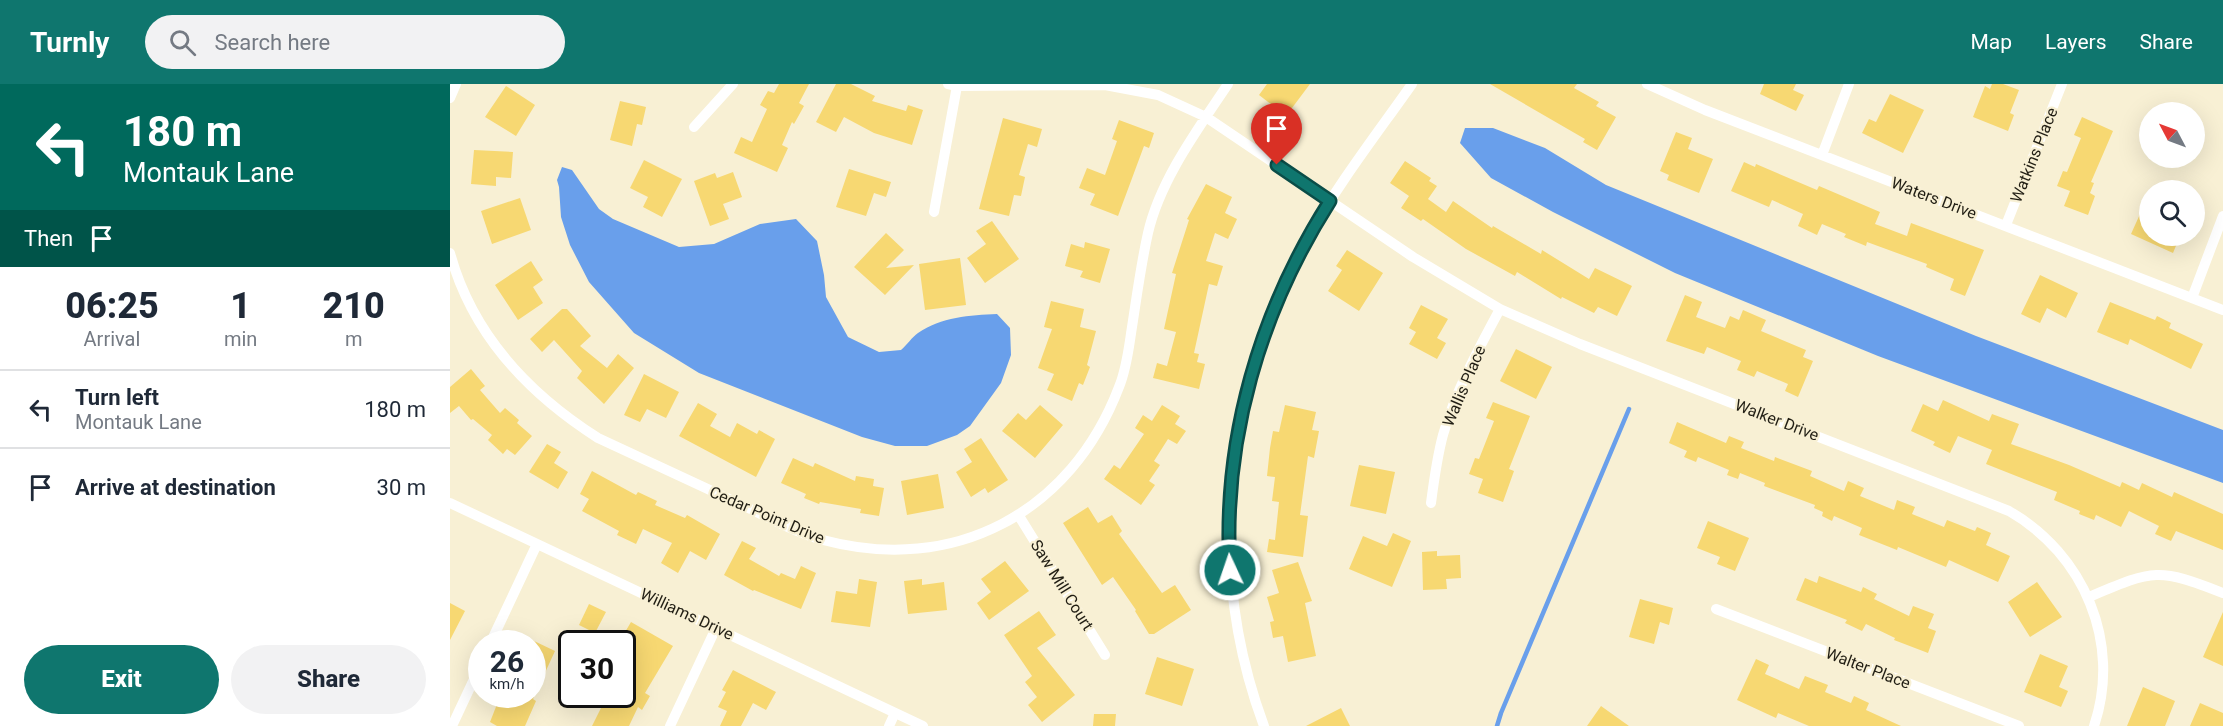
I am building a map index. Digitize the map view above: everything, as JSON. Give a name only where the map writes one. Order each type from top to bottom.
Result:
[{"type":"street","points":[[450,98],[456,84]]},
{"type":"street","points":[[694,127],[733,84]]},
{"type":"street","name":"Cedar Point Drive","points":[[450,253],[453,277],[472,311],[512,367],[533,390],[570,420],[598,438],[821,540],[873,550],[918,550],[967,540],[1019,516],[1042,497],[1075,463],[1102,424],[1120,385],[1128,352],[1148,230],[1163,189],[1228,84]]},
{"type":"street","points":[[1264,726],[1243,654],[1232,586],[1229,520],[1236,439],[1246,393],[1269,324],[1296,261],[1330,201],[1412,84]]},
{"type":"street","name":"Waters Drive","points":[[1647,84],[1705,110],[2223,310]]},
{"type":"street","points":[[1822,154],[1849,84]]},
{"type":"street","name":"Watkins Place","points":[[2006,225],[2062,84]]},
{"type":"street","points":[[934,212],[952,85]]},
{"type":"street","name":"Walker Drive","points":[[952,85],[1105,85],[1158,95],[1206,117],[1413,257],[1500,309],[1601,352],[2002,508],[2025,521],[2050,541],[2073,570],[2089,597],[2101,638],[2104,669],[2100,705],[2094,726]]},
{"type":"street","points":[[2192,298],[2223,216]]},
{"type":"street","name":"Wallis Place","points":[[1431,503],[1438,456],[1448,417],[1465,376],[1500,309]]},
{"type":"street","name":"Williams Drive","points":[[450,503],[923,726]]},
{"type":"street","name":"Saw Mill Court","points":[[1019,516],[1105,655]]},
{"type":"street","points":[[497,630],[537,544]]},
{"type":"street","points":[[2089,597],[2136,578],[2154,574],[2182,578],[2223,593]]},
{"type":"street","name":"Walter Place","points":[[1716,609],[2019,726]]},
{"type":"street","points":[[670,726],[716,628]]},
{"type":"street","points":[[452,726],[468,692]]},
{"type":"street","points":[[889,726],[895,713]]},
{"type":"water","points":[[1465,128],[1493,128],[1545,148],[1606,185],[1976,336],[2223,430],[2223,483],[1878,356],[1675,273],[1491,178],[1460,143]]},
{"type":"water","points":[[562,167],[572,170],[599,209],[613,219],[679,247],[714,244],[760,224],[796,219],[817,241],[826,297],[848,337],[879,352],[901,350],[918,333],[936,323],[966,316],[997,314],[1010,328],[1011,355],[1001,383],[970,426],[957,435],[927,446],[895,446],[862,437],[699,373],[634,333],[589,282],[570,245],[561,217],[557,180]]},
{"type":"building","points":[[779,84],[809,84],[799,103],[804,106],[794,124],[792,122],[782,145],[788,148],[777,172],[734,153],[741,137],[752,142],[767,109],[760,105],[768,91],[774,93]]},
{"type":"building","points":[[836,84],[851,84],[875,96],[872,101],[906,111],[908,105],[923,110],[912,145],[874,133],[844,117],[836,132],[816,122]]},
{"type":"building","points":[[1267,84],[1310,84],[1286,116],[1259,95]]},
{"type":"building","points":[[1490,84],[1577,84],[1574,88],[1599,102],[1596,106],[1616,117],[1597,150],[1583,142],[1585,139]]},
{"type":"building","points":[[1764,84],[1796,84],[1793,90],[1804,95],[1796,111],[1760,94]]},
{"type":"building","points":[[1992,84],[2003,84],[2019,90],[2010,113],[2014,115],[2008,131],[1973,117],[1985,86],[1990,89]]},
{"type":"building","points":[[506,86],[535,105],[516,136],[485,117]]},
{"type":"building","points":[[1890,94],[1924,110],[1903,153],[1862,133],[1869,119],[1876,122]]},
{"type":"building","points":[[620,101],[646,107],[642,125],[637,124],[632,146],[610,140]]},
{"type":"building","points":[[2082,117],[2113,131],[2091,182],[2094,183],[2090,193],[2095,196],[2088,215],[2064,206],[2070,191],[2057,186],[2063,171],[2067,172],[2081,138],[2074,135]]},
{"type":"building","points":[[1003,118],[1042,129],[1037,147],[1028,144],[1019,175],[1025,177],[1021,196],[1014,195],[1009,216],[979,209]]},
{"type":"building","points":[[1119,120],[1154,133],[1149,148],[1144,146],[1118,216],[1090,205],[1095,194],[1079,188],[1087,168],[1105,175],[1117,141],[1112,139]]},
{"type":"building","points":[[1676,132],[1692,138],[1688,149],[1713,159],[1699,193],[1667,180],[1669,175],[1660,171]]},
{"type":"building","points":[[474,150],[513,152],[511,178],[496,177],[496,186],[471,184]]},
{"type":"building","points":[[644,160],[682,179],[662,217],[643,207],[648,197],[630,188]]},
{"type":"building","points":[[1405,161],[1431,178],[1429,181],[1437,186],[1428,199],[1446,212],[1453,201],[1492,228],[1493,226],[1541,254],[1542,250],[1589,279],[1595,268],[1632,286],[1617,316],[1598,307],[1594,313],[1562,297],[1561,299],[1517,272],[1515,276],[1466,249],[1423,219],[1421,221],[1401,208],[1409,196],[1390,183]]},
{"type":"building","points":[[1744,162],[1755,167],[1756,164],[1817,190],[1819,186],[1880,212],[1875,224],[1907,236],[1911,223],[1984,250],[1965,296],[1950,290],[1954,279],[1926,267],[1927,264],[1867,242],[1866,246],[1822,224],[1817,235],[1798,226],[1803,214],[1772,200],[1769,207],[1731,191]]},
{"type":"building","points":[[849,169],[891,182],[886,197],[874,193],[866,216],[836,207]]},
{"type":"building","points":[[733,172],[742,197],[723,204],[729,219],[710,226],[694,181],[715,173],[717,178]]},
{"type":"building","points":[[1206,184],[1232,197],[1225,213],[1237,219],[1228,239],[1215,233],[1206,261],[1223,266],[1217,286],[1209,284],[1194,353],[1199,354],[1197,362],[1205,364],[1199,389],[1153,378],[1157,363],[1167,366],[1176,332],[1164,329],[1176,274],[1172,273],[1189,220],[1187,219]]},
{"type":"building","points":[[520,198],[531,230],[492,244],[481,211]]},
{"type":"building","points":[[2139,216],[2139,238],[2131,234]]},
{"type":"building","points":[[992,221],[1019,259],[985,283],[967,258],[986,244],[976,231]]},
{"type":"building","points":[[886,233],[904,250],[886,268],[914,265],[885,295],[854,267]]},
{"type":"building","points":[[1085,242],[1110,249],[1100,283],[1080,277],[1083,271],[1065,266],[1071,244],[1084,248]]},
{"type":"building","points":[[2158,246],[2176,246],[2173,253]]},
{"type":"building","points":[[1347,250],[1383,273],[1359,311],[1328,291],[1342,270],[1336,266]]},
{"type":"building","points":[[960,258],[966,305],[925,310],[919,264]]},
{"type":"building","points":[[531,261],[543,280],[533,287],[543,303],[518,320],[495,285]]},
{"type":"building","points":[[2040,275],[2078,293],[2066,318],[2047,308],[2040,323],[2021,314]]},
{"type":"building","points":[[1685,295],[1702,302],[1696,317],[1725,328],[1730,316],[1739,320],[1743,310],[1766,320],[1761,331],[1806,350],[1803,357],[1813,361],[1798,397],[1785,391],[1788,384],[1757,371],[1754,377],[1737,370],[1741,361],[1707,347],[1704,354],[1666,341]]},
{"type":"building","points":[[1051,301],[1084,309],[1080,327],[1096,331],[1087,365],[1090,367],[1083,385],[1079,383],[1072,401],[1047,390],[1054,374],[1038,368],[1052,329],[1044,327]]},
{"type":"building","points":[[2110,302],[2155,320],[2157,316],[2171,323],[2169,328],[2203,344],[2191,369],[2130,339],[2128,345],[2097,332]]},
{"type":"building","points":[[1421,305],[1448,319],[1437,338],[1446,343],[1437,359],[1409,344],[1416,332],[1409,328]]},
{"type":"building","points":[[562,309],[567,309],[591,336],[580,346],[607,368],[618,354],[634,368],[604,404],[577,378],[582,371],[554,340],[542,352],[530,339]]},
{"type":"building","points":[[1516,349],[1552,367],[1536,399],[1500,381]]},
{"type":"building","points":[[471,369],[485,386],[480,390],[500,413],[505,408],[532,436],[515,455],[507,449],[503,454],[488,440],[492,435],[473,419],[471,420],[459,406],[450,413],[450,387]]},
{"type":"building","points":[[644,374],[679,392],[666,418],[647,409],[640,422],[624,415]]},
{"type":"building","points":[[1943,400],[1989,421],[1992,414],[2019,424],[2011,444],[2120,487],[2122,482],[2139,490],[2142,483],[2172,497],[2174,492],[2223,514],[2223,550],[2176,531],[2171,541],[2155,534],[2159,526],[2129,511],[2121,527],[2096,515],[2094,520],[2054,500],[2057,492],[1986,464],[1992,450],[1958,436],[1950,453],[1933,445],[1935,442],[1911,431],[1923,404],[1938,411]]},
{"type":"building","points":[[1493,402],[1530,416],[1509,469],[1514,471],[1503,502],[1478,493],[1483,479],[1469,474],[1475,458],[1479,459],[1494,421],[1486,418]]},
{"type":"building","points":[[698,403],[717,414],[710,426],[730,437],[737,423],[757,434],[759,430],[775,439],[756,477],[679,436]]},
{"type":"building","points":[[1040,405],[1063,425],[1035,458],[1002,431],[1018,413],[1026,420]]},
{"type":"building","points":[[1162,405],[1180,416],[1175,424],[1186,431],[1177,444],[1168,439],[1154,461],[1160,465],[1149,481],[1155,485],[1141,505],[1104,479],[1114,465],[1120,469],[1144,434],[1135,428],[1143,415],[1152,421]]},
{"type":"building","points":[[1285,405],[1316,412],[1312,430],[1319,431],[1314,458],[1308,456],[1300,515],[1308,516],[1303,557],[1267,552],[1269,539],[1275,540],[1279,502],[1272,501],[1275,477],[1267,476],[1270,448],[1273,431],[1279,432]]},
{"type":"building","points":[[1677,422],[1726,443],[1729,436],[1744,442],[1741,448],[1774,461],[1775,457],[1812,471],[1810,476],[1844,491],[1848,481],[1864,488],[1860,496],[1894,510],[1897,500],[1915,507],[1912,514],[1944,527],[1947,520],[1975,531],[1977,527],[1991,533],[1986,545],[2010,556],[1998,582],[1949,560],[1946,567],[1898,547],[1897,550],[1859,535],[1862,528],[1834,516],[1832,521],[1822,516],[1823,512],[1814,508],[1815,505],[1764,486],[1765,483],[1740,473],[1738,479],[1727,475],[1729,470],[1698,457],[1696,462],[1684,457],[1687,451],[1669,443]]},
{"type":"building","points":[[981,438],[1008,480],[988,493],[985,488],[971,497],[956,472],[972,462],[964,449]]},
{"type":"building","points":[[547,444],[561,452],[554,463],[568,472],[558,489],[529,472]]},
{"type":"building","points":[[793,458],[813,467],[815,463],[855,481],[856,476],[874,479],[873,486],[884,488],[879,516],[860,513],[861,509],[820,502],[819,504],[804,498],[806,494],[781,483]]},
{"type":"building","points":[[1359,465],[1395,472],[1386,514],[1350,506]]},
{"type":"building","points":[[592,471],[636,495],[638,492],[657,501],[655,505],[685,518],[687,515],[720,534],[706,560],[690,551],[678,573],[661,563],[672,543],[643,529],[636,544],[617,535],[619,531],[582,511],[589,499],[580,494]]},
{"type":"building","points":[[938,474],[944,508],[907,515],[901,481]]},
{"type":"building","points":[[1088,507],[1098,523],[1112,515],[1122,531],[1119,534],[1162,593],[1175,585],[1191,610],[1154,634],[1149,634],[1136,610],[1113,577],[1102,585],[1063,523]]},
{"type":"building","points":[[1708,521],[1749,538],[1735,571],[1717,564],[1720,557],[1697,548]]},
{"type":"building","points":[[1393,533],[1411,541],[1392,587],[1349,569],[1363,536],[1387,546]]},
{"type":"building","points":[[742,541],[756,548],[749,559],[779,576],[781,573],[795,579],[801,566],[816,573],[801,609],[753,591],[724,575]]},
{"type":"building","points":[[1437,551],[1437,556],[1460,555],[1461,578],[1446,579],[1447,589],[1423,590],[1422,552]]},
{"type":"building","points":[[1005,561],[1029,591],[989,620],[977,603],[991,592],[981,579]]},
{"type":"building","points":[[1298,562],[1312,601],[1305,603],[1316,656],[1288,662],[1283,636],[1273,638],[1270,622],[1274,621],[1267,597],[1279,593],[1272,570]]},
{"type":"building","points":[[1819,576],[1861,592],[1863,587],[1877,594],[1874,599],[1909,616],[1913,606],[1934,614],[1928,628],[1936,631],[1928,653],[1894,640],[1895,638],[1866,624],[1862,631],[1845,623],[1847,620],[1796,600],[1805,578],[1817,583]]},
{"type":"building","points":[[859,579],[877,582],[870,627],[831,622],[836,591],[857,594]]},
{"type":"building","points":[[922,579],[922,585],[944,582],[947,610],[908,614],[904,581]]},
{"type":"building","points":[[2037,582],[2062,617],[2030,637],[2008,602]]},
{"type":"building","points":[[1640,599],[1673,608],[1669,625],[1660,622],[1654,644],[1629,637]]},
{"type":"building","points":[[450,603],[465,611],[450,640]]},
{"type":"building","points":[[589,604],[606,612],[597,630],[589,630],[579,625]]},
{"type":"building","points":[[1039,611],[1056,635],[1037,648],[1075,695],[1042,722],[1028,705],[1037,697],[1025,682],[1032,676],[1004,635]]},
{"type":"building","points":[[2223,612],[2223,666],[2203,657]]},
{"type":"building","points":[[631,622],[673,646],[645,693],[650,696],[642,710],[638,707],[629,726],[592,726],[601,708],[636,708],[636,630],[626,630]]},
{"type":"building","points":[[546,647],[555,651],[546,671]]},
{"type":"building","points":[[2040,654],[2068,666],[2059,687],[2068,691],[2061,707],[2024,692]]},
{"type":"building","points":[[1157,657],[1194,669],[1182,706],[1145,694]]},
{"type":"building","points":[[1756,659],[1769,665],[1765,674],[1799,689],[1805,676],[1828,685],[1825,692],[1851,703],[1854,696],[1869,703],[1866,710],[1901,726],[1809,726],[1778,713],[1776,718],[1737,700]]},
{"type":"building","points":[[733,670],[776,692],[766,710],[753,703],[741,726],[720,726],[727,711],[718,707],[726,692],[722,690]]},
{"type":"building","points":[[2143,687],[2175,701],[2165,726],[2127,726]]},
{"type":"building","points":[[2200,703],[2223,713],[2223,726],[2190,726]]},
{"type":"building","points":[[1601,706],[1629,726],[1587,726]]},
{"type":"building","points":[[496,708],[533,708],[525,726],[497,726],[490,722]]},
{"type":"building","points":[[1341,708],[1350,726],[1306,726]]},
{"type":"building","points":[[1094,714],[1116,714],[1115,726],[1093,726]]},
{"type":"waterway","points":[[1497,726],[1629,409]]},
{"type":"route","points":[[1230,570],[1230,488],[1236,439],[1246,393],[1263,339],[1286,283],[1306,241],[1330,201],[1277,165]]}]
